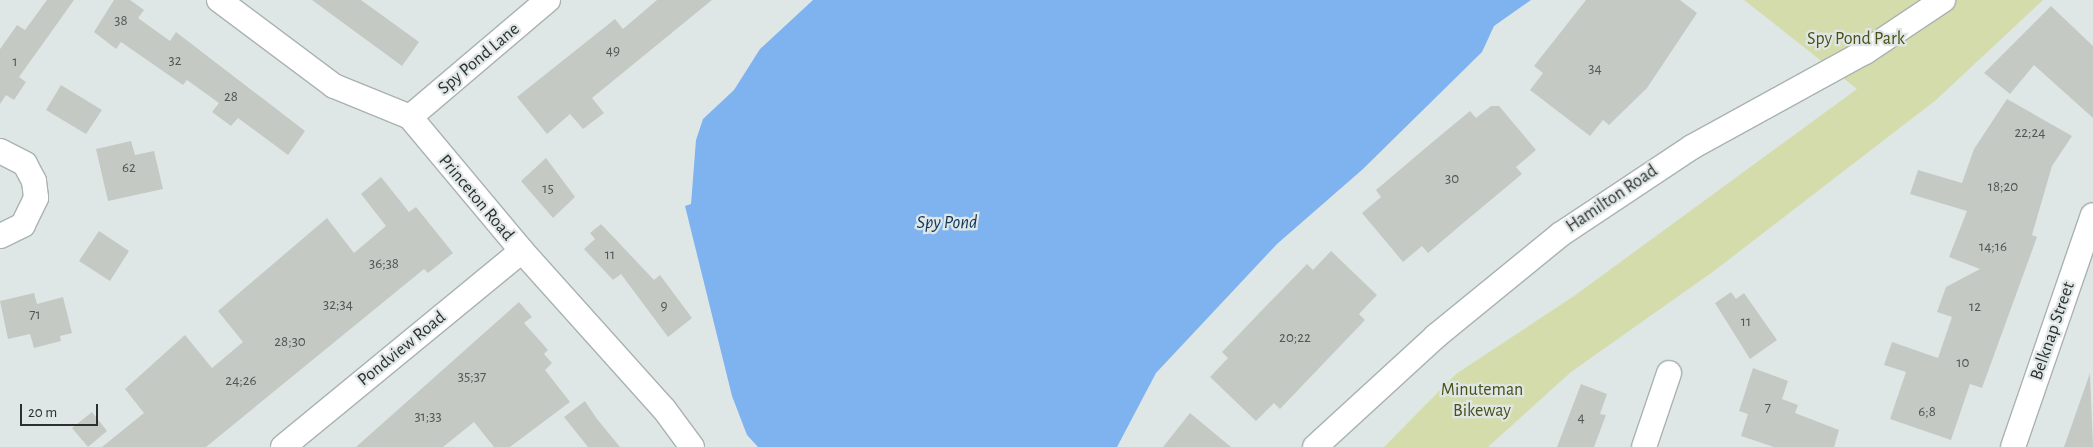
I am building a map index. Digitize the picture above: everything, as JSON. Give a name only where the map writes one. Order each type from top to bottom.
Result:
[{"type":"street","name":"Princeton Road","points":[[219,0],[334,86],[410,118],[522,251],[664,409],[692,447]]},
{"type":"street","name":"Spy Pond Lane","points":[[410,118],[548,0]]},
{"type":"street","name":"Hamilton Road","points":[[1315,447],[1436,336],[1561,234],[1692,147],[1865,52],[1943,0]]},
{"type":"street","points":[[0,151],[25,164],[34,181],[36,198],[22,225],[0,236]]},
{"type":"street","name":"Belknap Street","points":[[2013,447],[2093,215]]},
{"type":"street","name":"Pondview Road","points":[[283,447],[522,251]]},
{"type":"street","points":[[1644,447],[1668,373]]},
{"type":"green space","name":"Minuteman Bikeway","points":[[1744,0],[2043,0],[1936,100],[1714,271],[1571,372],[1488,447],[1384,447],[1456,374],[1574,296],[1857,89]]},
{"type":"water","name":"Spy Pond","points":[[813,0],[1531,0],[1494,26],[1482,52],[1363,169],[1277,244],[1156,373],[1117,447],[758,447],[747,435],[732,396],[685,206],[691,204],[696,140],[703,119],[734,90],[760,49]]},
{"type":"building","points":[[47,0],[74,0],[19,77],[26,82],[14,100],[6,95],[0,104],[0,49],[17,25],[25,30]]},
{"type":"building","points":[[114,0],[130,0],[144,10],[138,18],[170,41],[176,32],[305,131],[288,155],[238,118],[231,126],[212,112],[219,103],[187,80],[183,85],[121,42],[116,49],[94,32]]},
{"type":"building","points":[[312,0],[361,0],[419,42],[402,66]]},
{"type":"building","points":[[657,0],[712,0],[592,98],[604,113],[583,129],[570,114],[547,134],[517,97],[615,19],[623,29]]},
{"type":"building","points":[[1586,0],[1680,0],[1697,13],[1647,88],[1609,125],[1603,120],[1590,136],[1530,90],[1543,73],[1534,66]]},
{"type":"building","points":[[2051,6],[2093,46],[2093,118],[2034,65],[2010,94],[1984,73]]},
{"type":"building","points":[[61,85],[102,110],[86,134],[46,110]]},
{"type":"building","points":[[2007,99],[2072,136],[2052,166],[2032,235],[2037,237],[1982,388],[1970,384],[1951,440],[1890,419],[1906,372],[1884,365],[1892,342],[1938,358],[1952,317],[1937,312],[1946,287],[1980,269],[1949,257],[1967,211],[1910,194],[1918,170],[1962,183],[1974,149]]},
{"type":"building","points":[[1491,106],[1499,106],[1536,150],[1516,167],[1522,174],[1428,253],[1422,246],[1403,262],[1362,213],[1381,197],[1376,190],[1435,140],[1470,111],[1476,118]]},
{"type":"building","points":[[131,141],[135,155],[154,151],[163,189],[108,201],[96,149]]},
{"type":"building","points":[[546,158],[575,197],[553,218],[521,181]]},
{"type":"building","points":[[381,177],[409,212],[416,207],[453,253],[428,273],[424,269],[206,447],[102,447],[144,413],[125,389],[185,335],[212,368],[243,342],[218,311],[327,218],[354,253],[386,226],[361,194]]},
{"type":"building","points":[[601,224],[654,280],[660,275],[692,318],[668,337],[621,274],[613,280],[584,249],[595,239],[590,233]]},
{"type":"building","points":[[99,231],[129,251],[110,281],[79,261]]},
{"type":"building","points":[[1331,251],[1377,295],[1359,314],[1365,320],[1280,409],[1274,403],[1256,421],[1210,377],[1228,358],[1222,352],[1266,306],[1307,264],[1313,270]]},
{"type":"building","points":[[1731,292],[1736,299],[1744,293],[1777,340],[1750,359],[1715,303]]},
{"type":"building","points":[[34,293],[37,304],[63,297],[72,333],[60,336],[61,341],[34,348],[30,334],[8,339],[0,301]]},
{"type":"building","points":[[519,302],[532,317],[524,323],[548,350],[544,354],[552,363],[545,370],[570,402],[510,447],[494,447],[474,422],[443,447],[356,447]]},
{"type":"building","points":[[1753,368],[1788,381],[1782,399],[1798,405],[1795,413],[1839,430],[1834,447],[1774,447],[1741,436],[1748,414],[1739,411]]},
{"type":"building","points":[[2090,373],[2093,447],[2064,447]]},
{"type":"building","points":[[1581,384],[1607,394],[1600,414],[1606,415],[1594,447],[1557,447]]},
{"type":"building","points":[[585,401],[620,447],[588,447],[564,417]]},
{"type":"building","points":[[92,412],[107,431],[88,447],[72,428]]},
{"type":"building","points":[[1190,413],[1231,447],[1163,447]]},
{"type":"park label","name":"Spy Pond Park","points":[[1856,39]]}]
